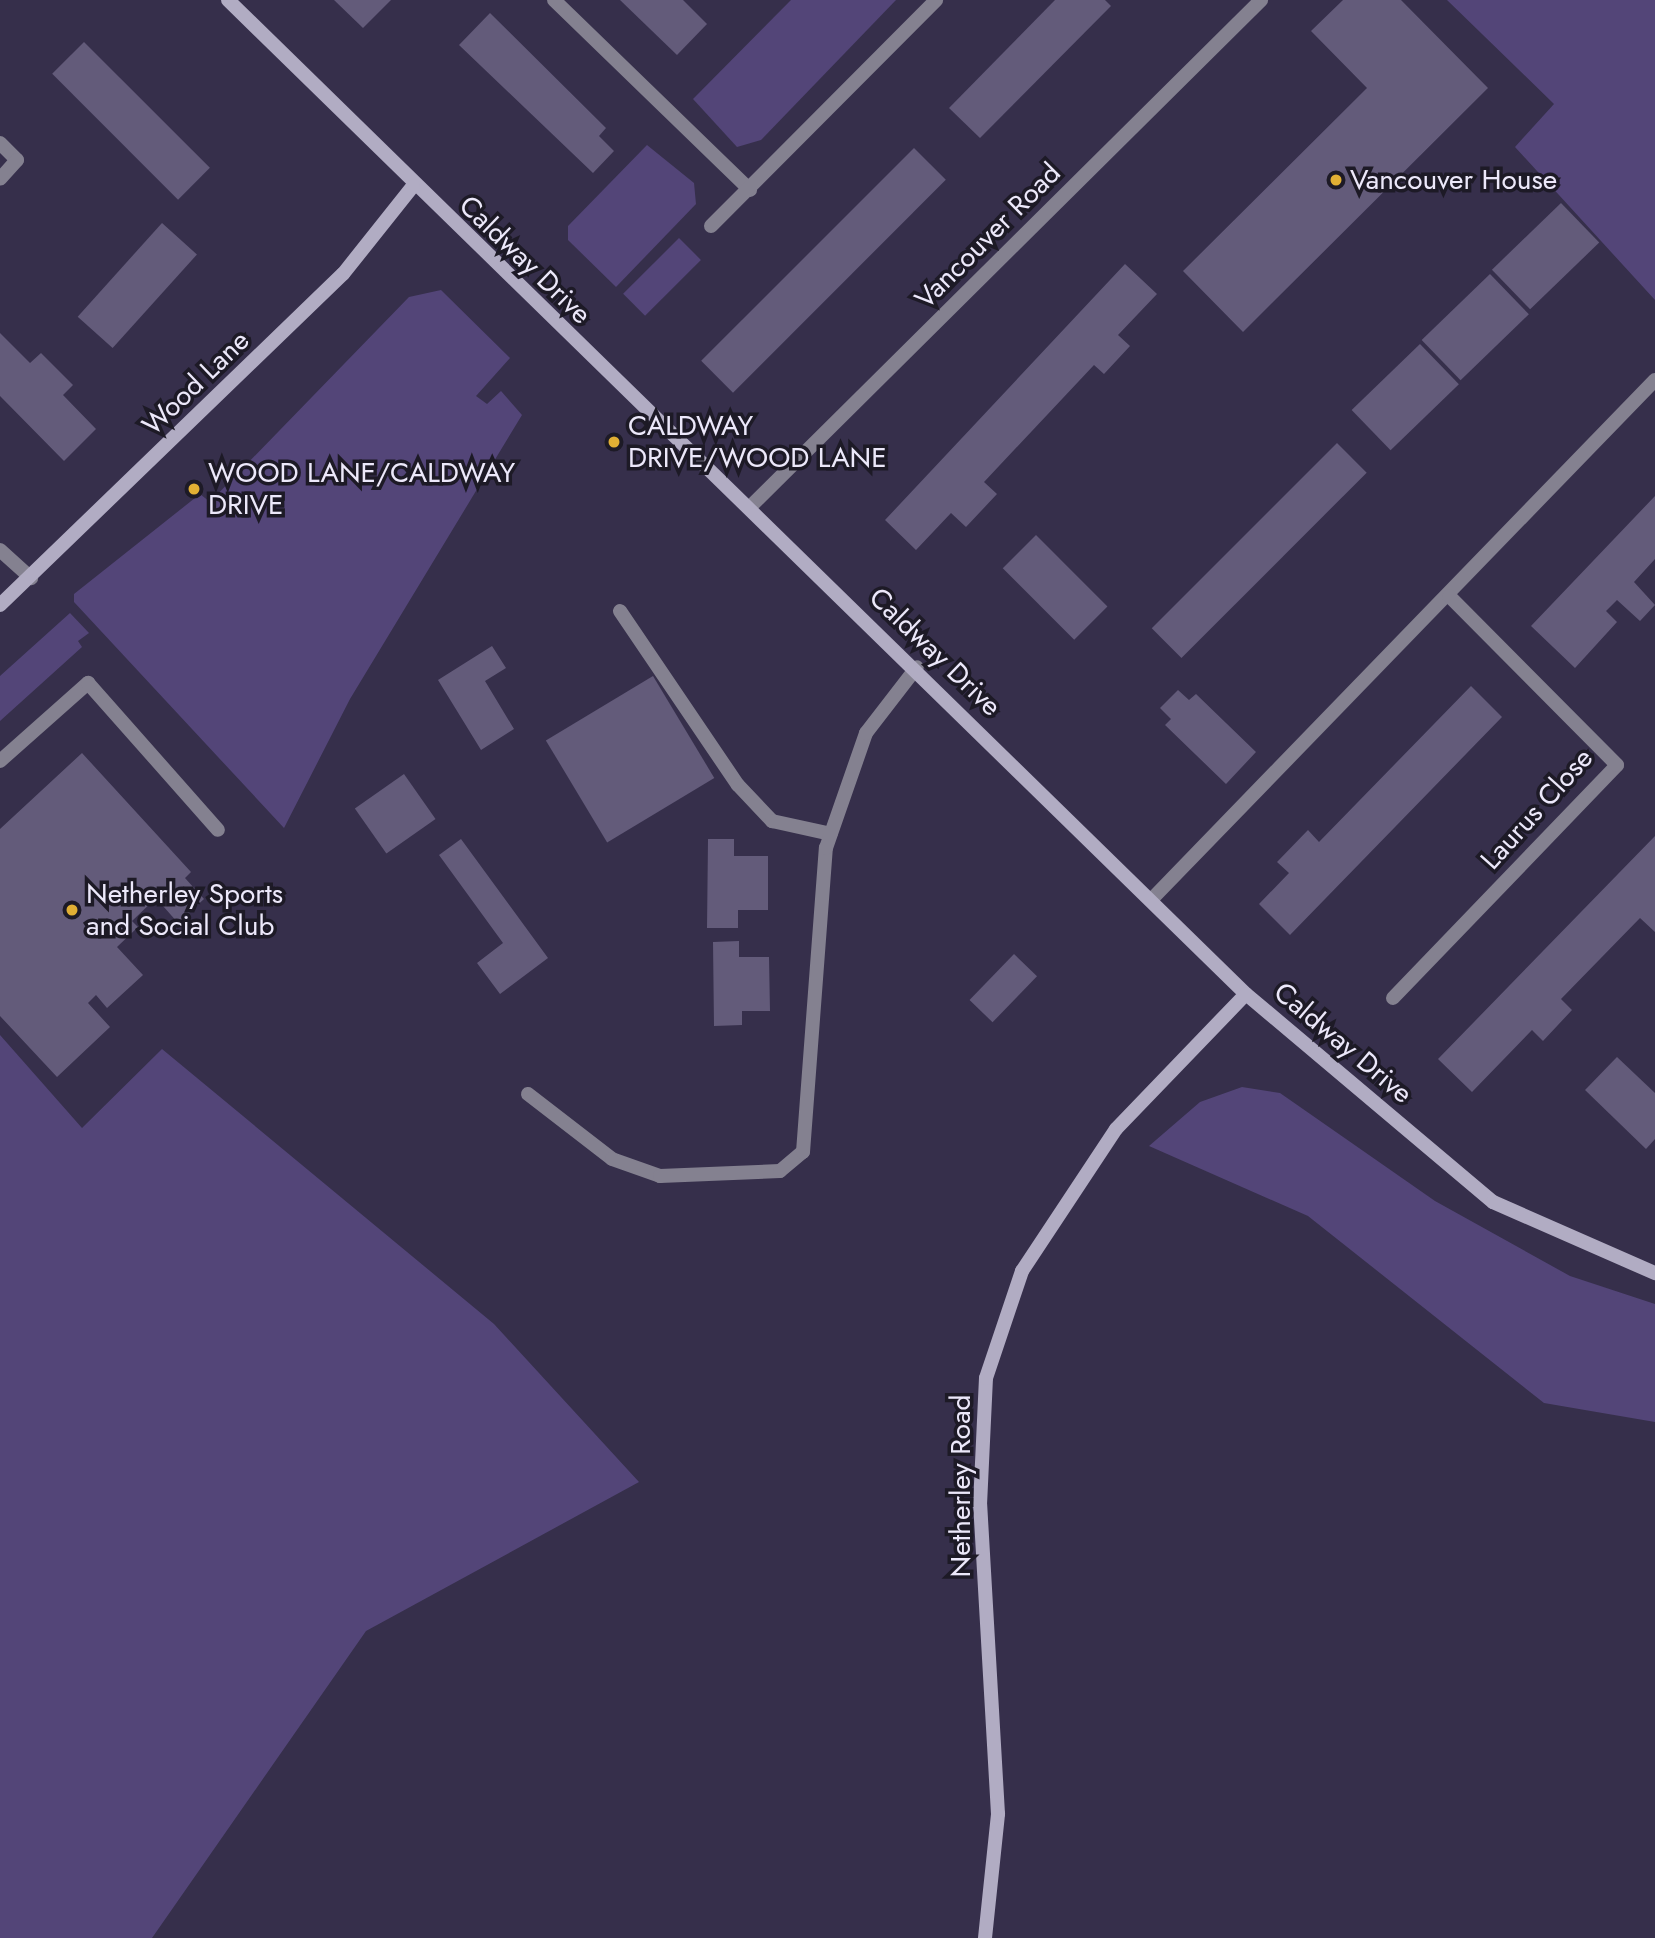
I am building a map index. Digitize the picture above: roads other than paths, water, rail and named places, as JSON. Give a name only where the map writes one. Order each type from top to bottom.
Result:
[{"type":"main road","name":"Caldway Drive","points":[[228,0],[413,186],[917,667],[1246,994],[1493,1202],[1655,1273]]},
{"type":"main road","name":"Wood Lane","points":[[0,605],[343,274],[413,186]]},
{"type":"main road","name":"Netherley Road","points":[[985,1938],[998,1814],[980,1505],[986,1378],[1022,1271],[1116,1129],[1246,994]]},
{"type":"street","points":[[554,0],[750,190]]},
{"type":"street","points":[[711,226],[750,190],[936,0]]},
{"type":"street","name":"Vancouver Road","points":[[750,507],[1261,0]]},
{"type":"street","points":[[0,143],[17,160],[0,179]]},
{"type":"street","points":[[1151,900],[1449,596],[1655,380]]},
{"type":"street","points":[[0,550],[31,578]]},
{"type":"street","name":"Laurus Close","points":[[1393,998],[1618,765],[1449,596]]},
{"type":"street","points":[[621,611],[738,785],[772,821],[831,834]]},
{"type":"street","points":[[528,1094],[612,1159],[660,1176],[780,1171],[803,1152],[813,958],[831,834],[866,733],[917,667]]},
{"type":"street","points":[[0,761],[88,683],[218,830]]},
{"type":"place","name":"Vancouver House","points":[[1336,180]]},
{"type":"place","name":"CALDWAY DRIVE/WOOD LANE","points":[[614,442]]},
{"type":"place","name":"WOOD LANE/CALDWAY DRIVE","points":[[194,489]]},
{"type":"place","name":"Netherley Sports and Social Club","points":[[72,910]]}]
